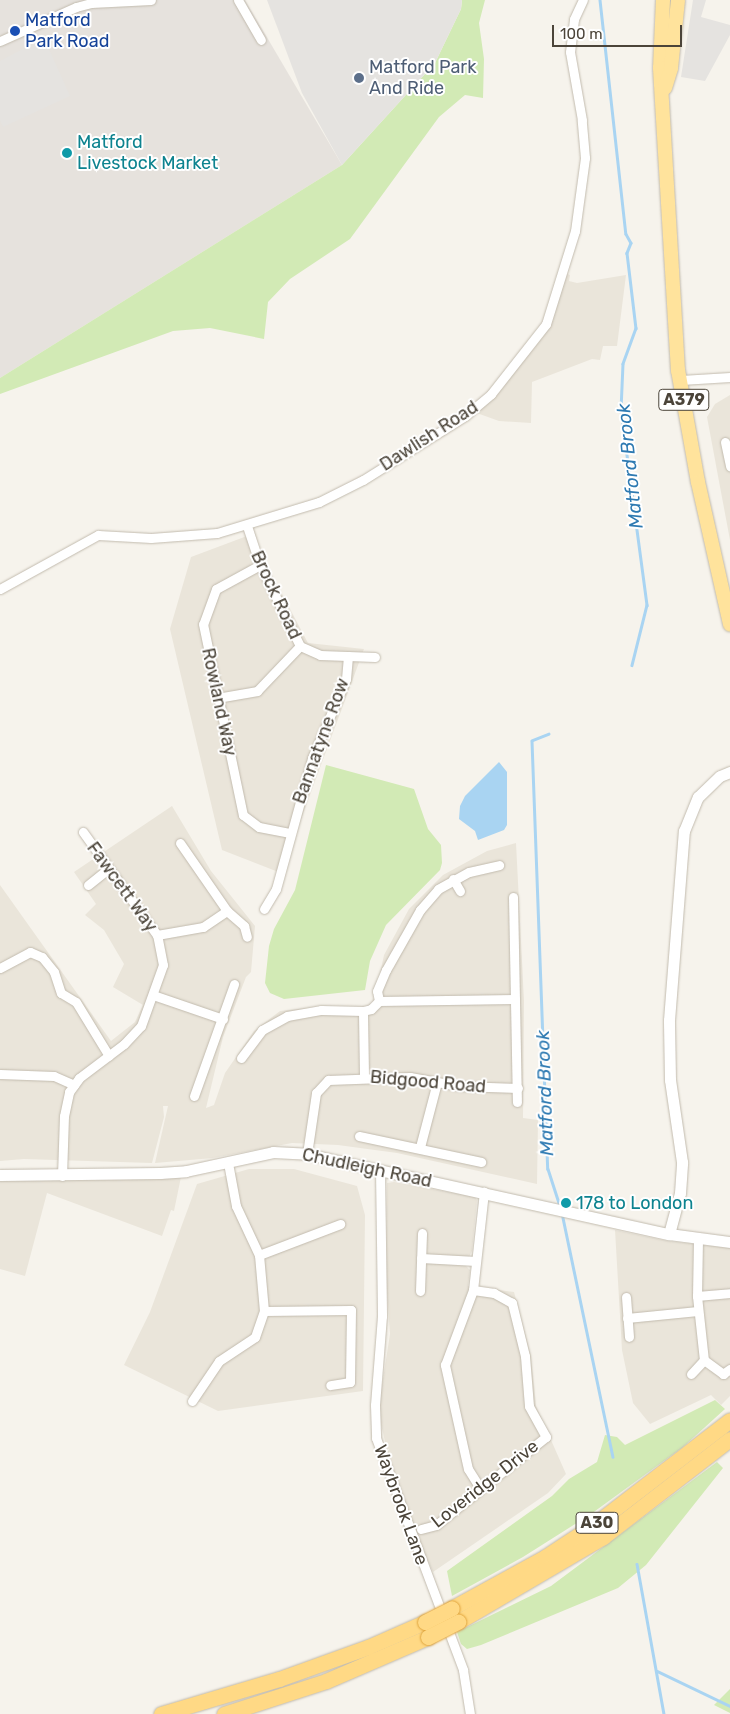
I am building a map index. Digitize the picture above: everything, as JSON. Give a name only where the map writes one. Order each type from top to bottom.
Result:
[{"type":"highway","name":"A30","points":[[455,1615],[594,1524],[730,1420]]},
{"type":"highway","name":"A30","points":[[224,1714],[326,1681],[603,1537],[678,1482],[730,1439]]},
{"type":"highway","name":"A30","points":[[161,1714],[288,1676],[368,1647],[426,1629]]},
{"type":"main road","name":"A379","points":[[663,0],[660,68],[664,93],[668,238],[681,380],[698,482],[730,624]]},
{"type":"main road","name":"A379","points":[[664,93],[671,68],[678,0]]},
{"type":"street","points":[[0,41],[91,3],[151,0]]},
{"type":"street","points":[[238,0],[261,40]]},
{"type":"street","name":"Dawlish Road","points":[[0,589],[98,535],[151,538],[217,534],[247,526],[335,495],[465,416],[491,394],[546,324],[564,274],[583,185],[582,120],[570,52],[574,19],[583,0]]},
{"type":"street","points":[[681,380],[730,378]]},
{"type":"street","points":[[724,442],[730,466]]},
{"type":"street","name":"Brock Road","points":[[247,526],[260,565],[300,646],[320,655],[376,658]]},
{"type":"street","name":"Rowland Way","points":[[260,565],[216,589],[203,624],[243,815],[259,827],[290,833]]},
{"type":"street","points":[[217,698],[257,691],[300,646]]},
{"type":"street","name":"Bannatyne Row","points":[[264,909],[276,889],[312,758],[346,679],[348,656]]},
{"type":"street","points":[[669,1234],[680,1193],[682,1162],[670,1080],[668,1020],[684,831],[698,797],[728,774]]},
{"type":"street","name":"Fawcett Way","points":[[74,1085],[141,1026],[162,965],[158,935],[108,869],[83,832]]},
{"type":"street","points":[[180,844],[227,911],[244,926],[247,937]]},
{"type":"street","points":[[241,1058],[262,1030],[287,1016],[322,1010],[363,1011],[371,1009],[378,1001],[379,985],[415,918],[438,889],[453,879],[483,867],[499,865]]},
{"type":"street","points":[[88,885],[108,869]]},
{"type":"street","points":[[453,879],[460,891]]},
{"type":"street","points":[[514,897],[518,1102]]},
{"type":"street","points":[[158,935],[203,927],[227,911]]},
{"type":"street","points":[[0,968],[30,952],[42,957],[54,972],[61,992],[76,1002],[109,1056]]},
{"type":"street","points":[[194,1096],[234,984]]},
{"type":"street","points":[[153,995],[223,1019]]},
{"type":"street","points":[[378,1001],[515,999]]},
{"type":"street","points":[[363,1011],[364,1076]]},
{"type":"street","points":[[0,1074],[54,1076],[74,1085],[66,1102],[62,1176]]},
{"type":"street","name":"Bidgood Road","points":[[307,1154],[312,1108],[320,1086],[336,1078],[410,1076],[437,1082],[518,1088]]},
{"type":"street","points":[[420,1147],[437,1082]]},
{"type":"street","points":[[359,1136],[420,1147],[480,1162]]},
{"type":"street","name":"Chudleigh Road","points":[[0,1175],[62,1176],[168,1172],[228,1163],[273,1152],[307,1154],[669,1234],[730,1242]]},
{"type":"street","points":[[192,1401],[219,1360],[255,1337],[264,1311],[259,1255],[236,1206],[228,1163]]},
{"type":"street","name":"Waybrook Lane","points":[[380,1170],[382,1316],[374,1405],[376,1438],[463,1670],[470,1714]]},
{"type":"street","points":[[480,1488],[468,1468],[446,1365],[473,1290],[484,1192]]},
{"type":"street","points":[[259,1255],[340,1224]]},
{"type":"street","points":[[420,1290],[422,1233]]},
{"type":"street","points":[[698,1239],[697,1296],[704,1360],[723,1374],[730,1369]]},
{"type":"street","points":[[421,1258],[476,1261]]},
{"type":"street","name":"Loveridge Drive","points":[[421,1529],[436,1525],[546,1437],[529,1406],[525,1356],[512,1303],[494,1293],[473,1290]]},
{"type":"street","points":[[697,1296],[730,1293]]},
{"type":"street","points":[[626,1297],[629,1337]]},
{"type":"street","points":[[264,1311],[351,1310],[350,1382],[330,1385]]},
{"type":"street","points":[[627,1318],[698,1312]]},
{"type":"street","points":[[691,1374],[704,1360]]},
{"type":"shaded area","points":[[0,0],[245,0],[342,165],[0,378]]},
{"type":"shaded area","name":"Matford Park And Ride","points":[[267,0],[462,0],[461,9],[435,63],[342,165],[302,93]]},
{"type":"shaded area","points":[[693,0],[706,0],[701,17],[730,25],[730,35],[705,81],[681,77]]},
{"type":"shaded area","points":[[44,38],[70,96],[3,127],[0,120],[0,61]]},
{"type":"shaded area","points":[[567,274],[570,275],[569,281],[577,283],[626,275],[617,346],[603,346],[600,360],[592,359],[532,382],[531,423],[499,421],[474,412],[500,389],[535,347],[555,311]]},
{"type":"shaded area","points":[[730,395],[730,540],[707,417],[715,404]]},
{"type":"shaded area","points":[[255,533],[258,549],[308,643],[364,649],[281,873],[222,850],[170,629],[191,557]]},
{"type":"shaded area","points":[[172,806],[211,871],[255,926],[251,972],[246,977],[223,1037],[206,1108],[214,1105],[225,1073],[254,1031],[280,1011],[316,1007],[365,1007],[374,1002],[384,955],[409,909],[443,875],[487,851],[516,843],[524,1001],[523,1118],[538,1120],[537,1184],[397,1153],[338,1145],[292,1143],[213,1158],[155,1163],[168,1106],[163,1106],[164,1117],[152,1163],[24,1159],[0,1161],[0,885],[111,1041],[135,1022],[143,1005],[113,987],[124,964],[104,930],[85,915],[96,904],[74,872]]},
{"type":"shaded area","points":[[249,1169],[294,1169],[357,1186],[365,1215],[363,1391],[218,1411],[124,1365],[150,1312],[197,1184]]},
{"type":"shaded area","points":[[181,1177],[174,1211],[171,1210],[162,1236],[47,1193],[25,1276],[0,1269],[0,1179],[107,1180]]},
{"type":"shaded area","points":[[394,1182],[475,1197],[477,1200],[472,1251],[465,1265],[470,1270],[468,1286],[514,1292],[531,1356],[536,1406],[566,1474],[548,1493],[433,1572],[404,1507],[390,1463],[378,1411],[390,1334],[386,1275],[387,1183]]},
{"type":"shaded area","points":[[615,1230],[667,1241],[730,1248],[730,1396],[721,1405],[711,1395],[650,1424],[633,1403],[622,1350]]},
{"type":"green space","points":[[462,0],[485,0],[479,23],[484,59],[483,98],[465,95],[439,117],[350,239],[290,279],[268,302],[264,339],[210,328],[173,331],[0,394],[0,378],[342,165],[435,63],[461,9]]},
{"type":"green space","points":[[326,765],[414,789],[428,829],[441,845],[442,863],[440,870],[386,925],[370,961],[365,990],[284,999],[270,993],[265,983],[269,946],[274,929],[295,890]]},
{"type":"green space","points":[[715,1400],[725,1409],[683,1447],[591,1514],[523,1557],[452,1596],[447,1571],[552,1496],[569,1479],[597,1462],[605,1435],[617,1437],[625,1445]]},
{"type":"green space","points":[[717,1462],[723,1468],[646,1565],[618,1588],[481,1645],[467,1649],[461,1644],[457,1632],[551,1586]]},
{"type":"green space","points":[[730,1689],[730,1713],[714,1705]]},
{"type":"water","points":[[499,762],[507,772],[507,825],[504,830],[478,840],[475,831],[459,819],[460,806],[465,796]]},
{"type":"waterway","name":"Matford Brook","points":[[600,0],[626,234],[631,243],[627,253],[636,328],[623,364],[621,410],[647,605],[632,665]]},
{"type":"waterway","name":"Matford Brook","points":[[549,734],[532,741],[548,1169],[560,1205]]},
{"type":"waterway","name":"Matford Brook","points":[[562,1213],[613,1457]]},
{"type":"waterway","name":"Matford Brook","points":[[637,1564],[664,1714]]},
{"type":"waterway","points":[[657,1671],[730,1706]]},
{"type":"place","name":"Matford Park Road","points":[[15,31]]},
{"type":"place","name":"Matford Park And Ride","points":[[359,78]]},
{"type":"place","name":"Matford Livestock Market","points":[[67,153]]},
{"type":"place","name":"178 to London","points":[[566,1203]]}]
